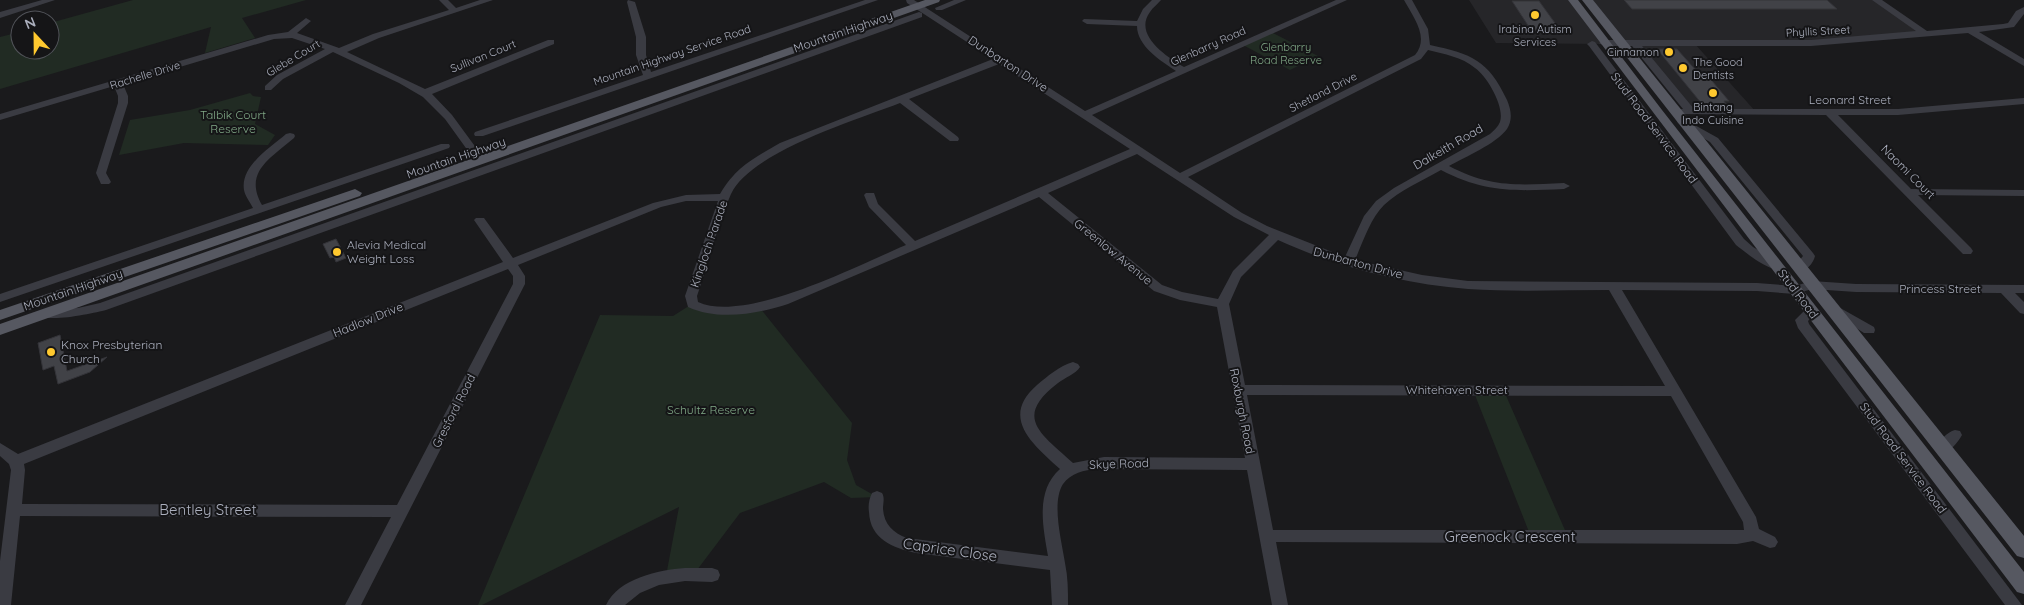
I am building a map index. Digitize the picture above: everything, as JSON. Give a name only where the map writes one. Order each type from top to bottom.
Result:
[{"type":"main road","name":"Stud Road","points":[[1573,0],[1582,12],[1600,46],[1795,290],[1821,306],[1949,442],[2024,550]]},
{"type":"main road","name":"Stud Road","points":[[1587,0],[1620,43],[1683,115],[1812,285],[1821,306],[2024,586]]},
{"type":"main road","name":"Mountain Highway","points":[[0,316],[207,251],[477,156],[812,34],[915,5],[937,4]]},
{"type":"main road","name":"Mountain Highway","points":[[477,156],[836,35],[872,27],[915,5]]},
{"type":"main road","points":[[1582,12],[1597,12]]},
{"type":"main road","points":[[812,34],[819,37],[836,35]]},
{"type":"main road","name":"Mountain Highway","points":[[0,330],[172,263]]},
{"type":"street","points":[[0,15],[51,0]]},
{"type":"street","points":[[444,0],[454,11]]},
{"type":"street","name":"Glebe Court","points":[[268,88],[280,78],[335,51],[489,0]]},
{"type":"street","name":"Mountain Highway Service Road","points":[[479,134],[874,0]]},
{"type":"street","points":[[937,4],[962,0]]},
{"type":"street","points":[[1157,0],[1146,11],[1141,24],[1144,37],[1153,50],[1183,71]]},
{"type":"street","name":"Glenbarry Road","points":[[1084,115],[1343,0]]},
{"type":"street","points":[[1408,0],[1426,33],[1426,48]]},
{"type":"street","points":[[1876,0],[1926,34]]},
{"type":"street","points":[[629,2],[641,37],[641,54],[648,77]]},
{"type":"street","name":"Dunbarton Drive","points":[[915,5],[1238,215],[1304,248],[1348,262],[1400,275],[1450,283],[1516,286],[1795,290],[1812,285]]},
{"type":"street","name":"Phyllis Street","points":[[1600,46],[1620,43],[1805,44],[1926,34],[2011,25],[2024,10]]},
{"type":"street","name":"Rachelle Drive","points":[[0,118],[251,43],[291,34],[306,21]]},
{"type":"street","points":[[1087,21],[1141,24]]},
{"type":"street","name":"Mountain Highway","points":[[44,314],[78,312],[102,307],[872,27]]},
{"type":"street","points":[[1970,30],[2024,63]]},
{"type":"street","points":[[291,34],[304,37],[425,93],[441,109],[477,156]]},
{"type":"street","name":"Sullivan Court","points":[[425,93],[551,42]]},
{"type":"street","points":[[1635,43],[1683,115]]},
{"type":"street","name":"Stud Road Service Road","points":[[1600,46],[1740,242],[1779,269]]},
{"type":"street","name":"Dalkeith Road","points":[[1348,262],[1374,209],[1393,193],[1494,136],[1503,128],[1507,116],[1493,80],[1482,69],[1460,56],[1426,48]]},
{"type":"street","name":"Shetland Drive","points":[[1180,178],[1412,61],[1426,48]]},
{"type":"street","name":"Kingloch Parade","points":[[1000,60],[770,152],[743,170],[724,197],[690,296],[692,304],[700,308],[748,309],[771,306],[1138,150]]},
{"type":"street","points":[[105,182],[101,173],[123,103],[123,96],[118,84]]},
{"type":"street","points":[[902,99],[954,139]]},
{"type":"street","name":"Leonard Street","points":[[1683,115],[1908,112],[2024,101]]},
{"type":"street","name":"Naomi Court","points":[[1830,113],[1967,251]]},
{"type":"street","points":[[260,209],[249,188],[250,177],[258,164],[290,136]]},
{"type":"street","name":"Mountain Highway","points":[[0,298],[446,146]]},
{"type":"street","points":[[1440,166],[1466,179],[1487,185],[1507,187],[1564,186]]},
{"type":"street","name":"Greenlow Avenue","points":[[1040,192],[1158,288],[1185,297],[1223,304]]},
{"type":"street","points":[[1908,192],[2024,192]]},
{"type":"street","points":[[870,195],[873,205],[914,246]]},
{"type":"street","name":"Hadlow Drive","points":[[16,460],[657,205],[696,197],[724,197]]},
{"type":"street","name":"Gresford Road","points":[[353,605],[518,287],[519,276],[480,220]]},
{"type":"street","points":[[1223,304],[1235,275],[1276,235]]},
{"type":"street","points":[[1757,288],[1771,284],[1779,269]]},
{"type":"street","name":"Princess Street","points":[[1812,285],[1856,288],[2024,289]]},
{"type":"street","points":[[1612,286],[1751,521],[1752,532],[1770,542]]},
{"type":"street","name":"Princess Street","points":[[1821,306],[1833,294],[1856,288]]},
{"type":"street","points":[[2004,289],[2024,310]]},
{"type":"street","name":"Roxburgh Road","points":[[1223,304],[1280,605]]},
{"type":"street","points":[[1821,306],[1869,330],[1851,309]]},
{"type":"street","name":"Stud Road Service Road","points":[[1821,306],[1802,320],[1803,325],[2014,605]]},
{"type":"street","points":[[1060,605],[1051,497],[1055,484],[1070,469],[1034,435],[1028,424],[1026,414],[1028,404],[1056,375],[1073,367]]},
{"type":"street","name":"Whitehaven Street","points":[[1238,390],[1675,391]]},
{"type":"street","points":[[0,448],[16,460],[18,470],[3,605]]},
{"type":"street","name":"Skye Road","points":[[1070,469],[1104,463],[1252,464]]},
{"type":"street","name":"Caprice Close","points":[[877,496],[876,516],[885,534],[896,542],[916,547],[1058,564]]},
{"type":"street","name":"Bentley Street","points":[[14,510],[402,511]]},
{"type":"street","name":"Greenock Crescent","points":[[1267,536],[1742,538],[1752,532]]},
{"type":"street","points":[[614,605],[635,588],[657,578],[685,574],[712,575]]},
{"type":"shaded area","points":[[1469,0],[1573,0],[1605,44],[1496,43]]},
{"type":"shaded area","points":[[1587,0],[1876,0],[1926,34],[1840,41],[1695,44],[1756,112],[1691,112],[1636,43],[1620,43]]},
{"type":"green space","points":[[133,0],[306,0],[242,18],[255,38],[205,53],[211,27],[0,89],[0,37],[10,34],[10,60],[60,60],[60,20]]},
{"type":"green space","name":"Glenbarry Road Reserve","points":[[1271,32],[1318,56],[1290,70],[1243,45]]},
{"type":"green space","name":"Talbik Court Reserve","points":[[250,93],[253,96],[261,97],[255,124],[275,135],[268,145],[184,143],[119,155],[130,120],[190,110]]},
{"type":"green space","name":"Schultz Reserve","points":[[692,304],[697,307],[760,308],[852,423],[847,460],[856,485],[877,497],[851,498],[824,482],[740,513],[694,574],[666,576],[679,507],[482,605],[478,605],[600,315],[673,316]]},
{"type":"green space","points":[[1473,390],[1504,391],[1568,537],[1531,537]]},
{"type":"building","points":[[1624,0],[1827,0],[1837,9],[1632,9]]},
{"type":"building","name":"Irabina Autism Services","points":[[1512,1],[1539,1],[1560,30],[1531,30]]},
{"type":"building","points":[[1657,49],[1677,49],[1700,75],[1707,75],[1729,101],[1724,101],[1726,104],[1702,104]]},
{"type":"building","name":"Alevia Medical Weight Loss","points":[[336,239],[346,258],[336,262],[334,257],[330,258],[323,244]]},
{"type":"building","points":[[60,335],[67,371],[107,357],[90,372],[58,384],[54,366],[43,370],[38,343]]},
{"type":"place","name":"Irabina Autism Services","points":[[1535,15]]},
{"type":"place","name":"Cinnamon","points":[[1669,52]]},
{"type":"place","name":"The Good Dentists","points":[[1683,68]]},
{"type":"place","name":"Bintang Indo Cuisine","points":[[1713,93]]},
{"type":"place","name":"Alevia Medical Weight Loss","points":[[337,252]]},
{"type":"place","name":"Knox Presbyterian Church","points":[[51,352]]}]
